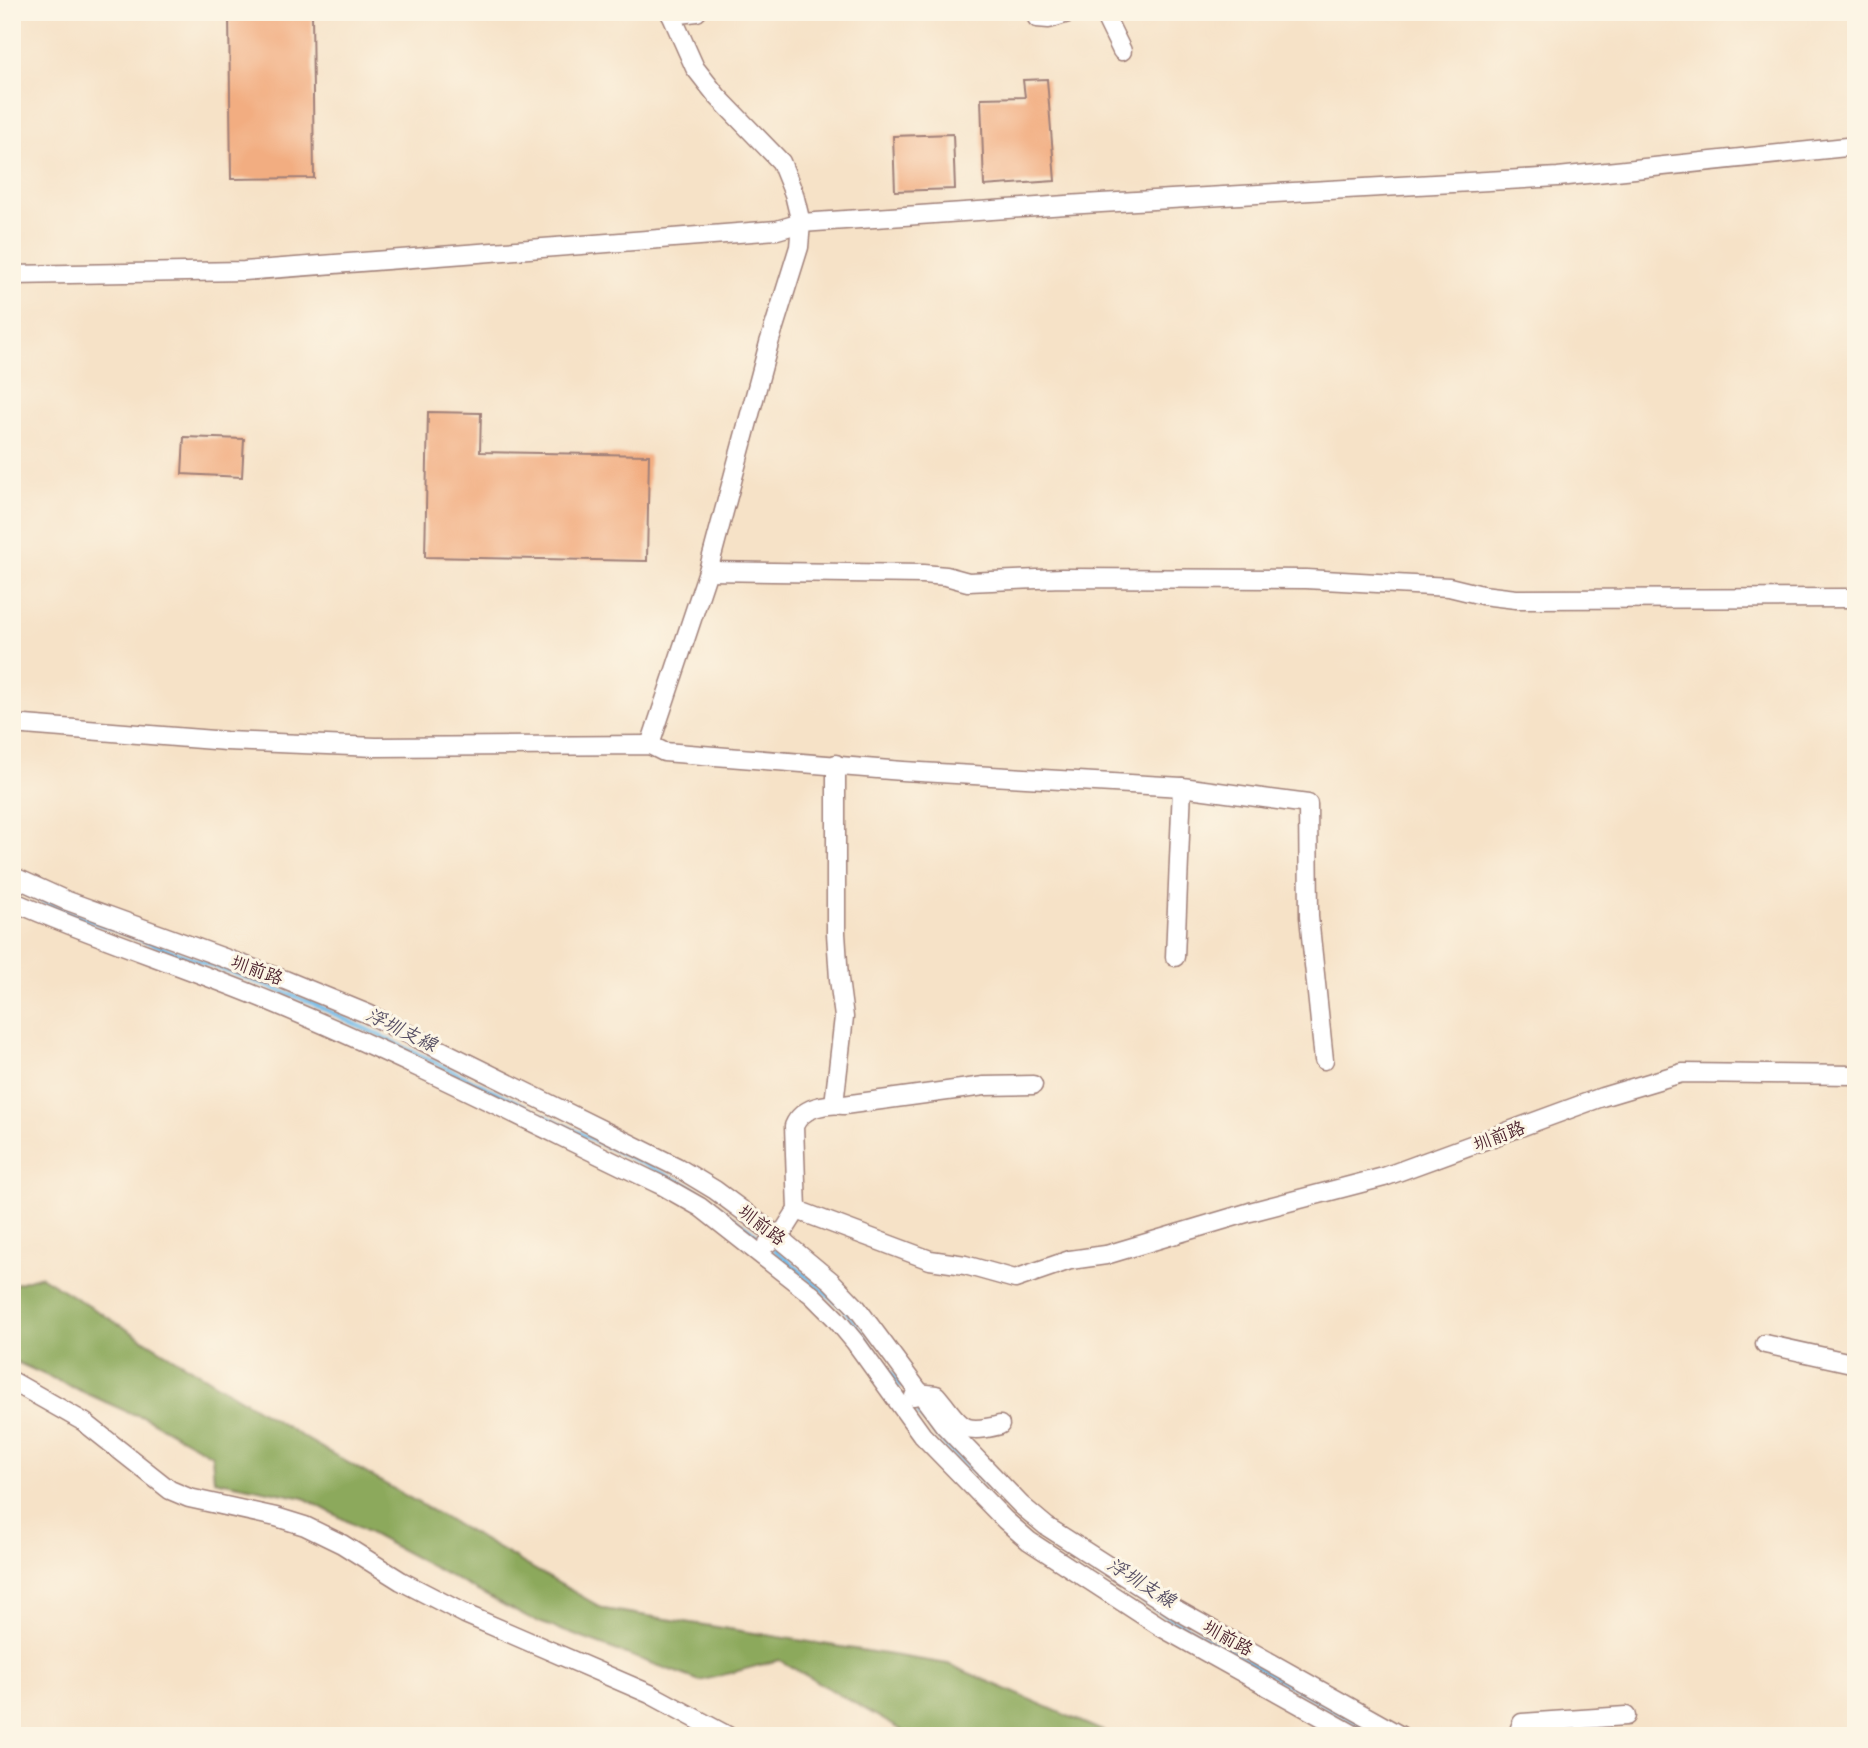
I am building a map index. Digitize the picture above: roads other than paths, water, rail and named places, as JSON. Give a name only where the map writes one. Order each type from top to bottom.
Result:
[{"type":"street","points":[[650,745],[708,571],[769,343],[799,247],[801,223],[794,194],[781,162],[695,68],[670,14],[697,12]]},
{"type":"street","points":[[1035,12],[1037,18],[1049,19],[1072,12]]},
{"type":"street","points":[[1103,12],[1122,51]]},
{"type":"street","points":[[12,275],[244,271],[763,232],[801,223],[1558,177],[1856,146]]},
{"type":"street","points":[[708,571],[923,574],[968,582],[1061,578],[1306,579],[1449,587],[1516,599],[1856,598]]},
{"type":"street","points":[[12,724],[226,741],[376,747],[650,745],[664,752],[903,771],[1182,787],[1308,804],[1309,918],[1324,1060]]},
{"type":"street","points":[[834,1104],[844,1017],[836,933],[836,764]]},
{"type":"street","points":[[1175,957],[1182,787]]},
{"type":"street","name":"圳前路","points":[[12,876],[65,900],[285,980],[368,1014],[677,1167],[715,1189],[831,1280],[857,1308],[944,1426],[1021,1505],[1046,1526],[1177,1610],[1401,1736]]},
{"type":"street","name":"圳前路","points":[[12,901],[49,918],[273,1002],[346,1034],[663,1186],[700,1207],[812,1295],[835,1318],[899,1406],[943,1458],[1029,1541],[1161,1627],[1356,1736]]},
{"type":"street","name":"圳前路","points":[[797,1210],[930,1260],[965,1265],[1015,1279],[1070,1260],[1107,1255],[1250,1212],[1384,1177],[1602,1097],[1682,1073],[1856,1075]]},
{"type":"street","points":[[758,1252],[792,1221],[797,1210],[794,1126],[797,1119],[808,1110],[834,1104],[844,1105],[984,1086],[1033,1085]]},
{"type":"street","points":[[1765,1344],[1856,1364]]},
{"type":"street","points":[[12,1381],[84,1422],[170,1490],[189,1498],[305,1526],[465,1614],[650,1693],[728,1736]]},
{"type":"street","points":[[899,1406],[919,1393],[936,1395],[962,1426],[975,1432],[1000,1425]]},
{"type":"street","points":[[1517,1736],[1522,1723],[1626,1716]]},
{"type":"waterway","name":"浮圳支線","points":[[12,887],[73,914],[310,1002],[691,1187],[759,1237]]},
{"type":"waterway","name":"浮圳支線","points":[[775,1250],[844,1308],[900,1386]]},
{"type":"waterway","name":"浮圳支線","points":[[919,1414],[949,1449],[1043,1538],[1167,1616],[1380,1736]]}]
